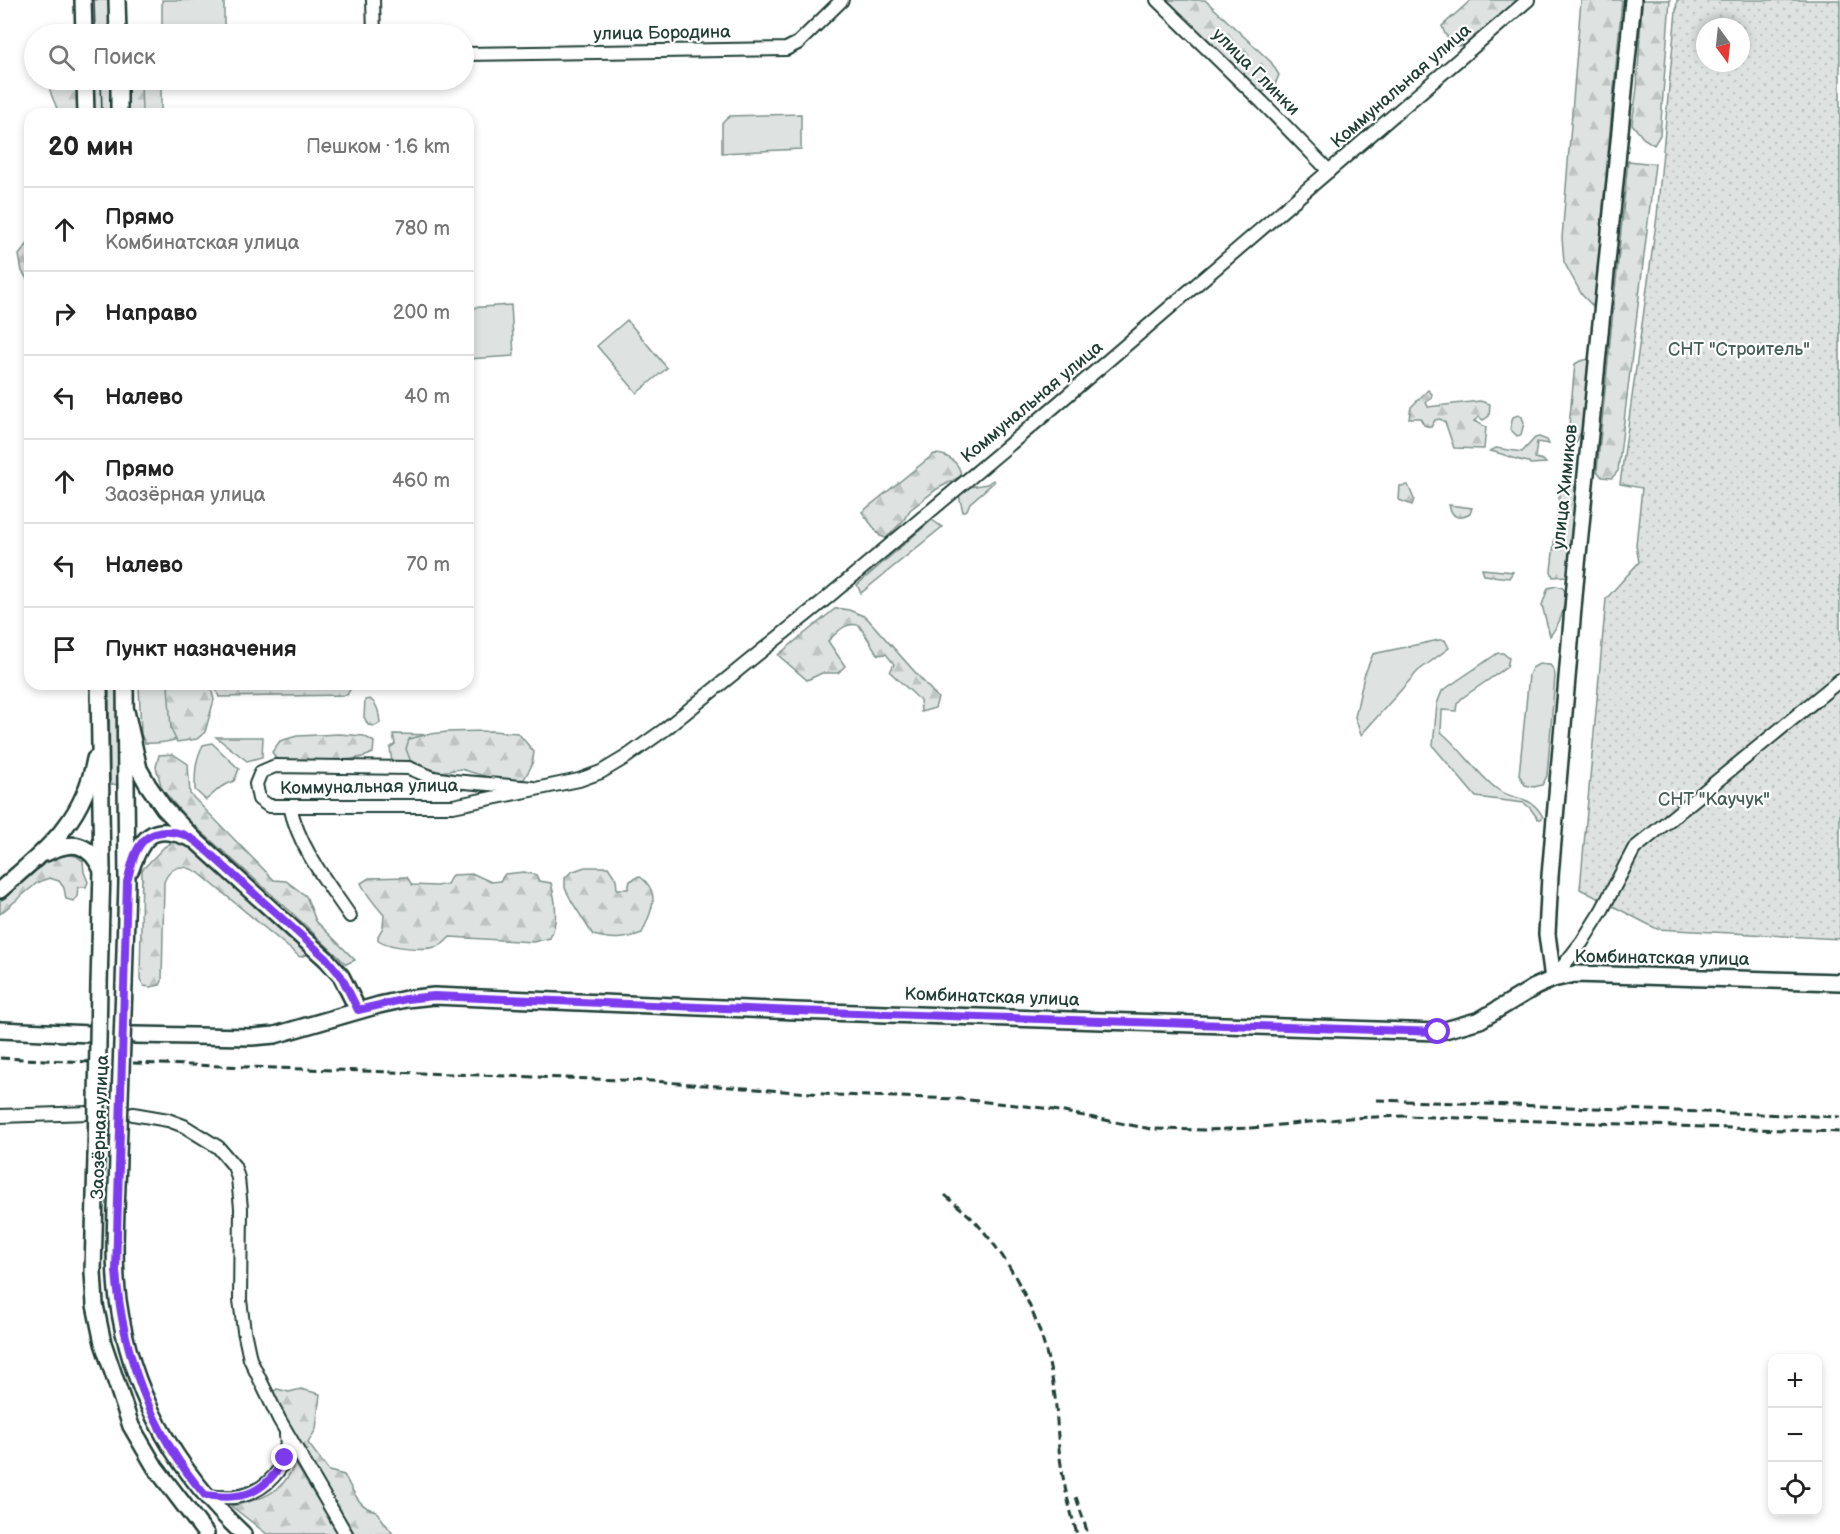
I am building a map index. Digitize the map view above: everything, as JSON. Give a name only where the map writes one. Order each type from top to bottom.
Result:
[{"type":"main road","points":[[83,0],[84,24]]},
{"type":"main road","points":[[117,0],[118,24]]},
{"type":"main road","name":"улица Химиков","points":[[1553,979],[1546,934],[1550,876],[1574,596],[1633,0]]},
{"type":"main road","points":[[85,90],[86,108]]},
{"type":"main road","points":[[119,90],[119,108]]},
{"type":"main road","name":"Заозёрная улица","points":[[99,690],[102,870],[93,1272],[95,1305],[115,1384],[131,1426],[155,1467],[206,1534]]},
{"type":"main road","name":"Заозёрная улица","points":[[125,690],[127,882],[116,1271],[123,1325],[138,1379],[153,1417],[171,1449],[190,1478],[243,1534]]},
{"type":"main road","points":[[126,711],[140,769],[148,785],[165,808],[195,840],[326,958],[341,976],[358,1010]]},
{"type":"main road","points":[[0,890],[69,825],[80,807],[94,764],[100,729]]},
{"type":"main road","points":[[127,882],[137,850],[145,839],[155,833],[168,831],[195,840]]},
{"type":"main road","points":[[36,858],[62,845],[73,844],[91,852],[102,870]]},
{"type":"main road","name":"Комбинатская улица","points":[[134,1035],[252,1037],[275,1035],[358,1010],[406,999],[434,996],[795,1011],[1438,1032],[1480,1020],[1527,991],[1553,979],[1575,974],[1840,982]]},
{"type":"main road","points":[[0,1030],[90,1034]]},
{"type":"street","points":[[373,0],[374,24]]},
{"type":"street","name":"улица Бородина","points":[[474,54],[786,49],[798,43],[842,0]]},
{"type":"street","name":"улица Глинки","points":[[1157,0],[1329,171]]},
{"type":"street","name":"Коммунальная улица","points":[[533,788],[433,778],[409,768],[275,766],[261,772],[256,784],[259,799],[269,806],[453,806],[579,780],[601,772],[626,757],[664,730],[1016,440],[1528,0]]},
{"type":"street","points":[[1553,979],[1582,942],[1602,910],[1634,849],[1840,680]]},
{"type":"street","points":[[290,806],[293,823],[308,854],[350,916]]},
{"type":"street","points":[[0,1116],[89,1113]]},
{"type":"street","name":"Заозёрная улица","points":[[133,1114],[168,1120],[184,1126],[218,1147],[234,1166],[238,1179],[241,1208],[240,1300],[250,1359],[286,1431],[346,1534]]},
{"type":"street","points":[[205,1495],[233,1497],[245,1495],[261,1487],[275,1475],[285,1458],[288,1447],[286,1431]]},
{"type":"green space","points":[[90,0],[110,0],[110,24],[90,24]]},
{"type":"green space","points":[[162,0],[224,0],[224,24],[162,24]]},
{"type":"green space","points":[[1167,0],[1205,0],[1271,62],[1279,75],[1274,87],[1260,93],[1221,57]]},
{"type":"green space","points":[[1471,0],[1518,0],[1465,45],[1457,46],[1445,34],[1442,26]]},
{"type":"green space","points":[[1581,0],[1622,0],[1594,307],[1582,295],[1564,262],[1562,238]]},
{"type":"green space","points":[[1642,0],[1670,0],[1660,135],[1654,145],[1643,138],[1632,124],[1637,88]]},
{"type":"green space","points":[[1677,0],[1840,0],[1840,939],[1657,929],[1580,889],[1606,599],[1639,562],[1636,545],[1642,488],[1620,484],[1657,216]]},
{"type":"green space","points":[[50,90],[77,90],[78,108],[56,108]]},
{"type":"green space","points":[[92,90],[110,90],[110,108],[92,108]]},
{"type":"green space","points":[[127,90],[141,90],[142,108],[128,108]]},
{"type":"green space","points":[[128,90],[161,90],[161,108],[129,108]]},
{"type":"green space","points":[[801,114],[801,149],[722,153],[722,123],[730,116]]},
{"type":"green space","points":[[1628,161],[1655,164],[1618,471],[1612,478],[1602,477],[1597,471]]},
{"type":"green space","points":[[24,249],[24,274],[22,271],[19,255]]},
{"type":"green space","points":[[511,305],[514,356],[474,359],[474,308]]},
{"type":"green space","points":[[627,320],[667,368],[637,393],[597,346]]},
{"type":"green space","points":[[1590,359],[1583,427],[1576,443],[1571,444],[1568,437],[1575,364]]},
{"type":"green space","points":[[1428,390],[1432,394],[1431,399],[1426,402],[1428,407],[1480,401],[1490,404],[1489,416],[1483,420],[1479,417],[1474,421],[1486,427],[1484,449],[1454,448],[1445,422],[1440,419],[1435,420],[1431,427],[1424,425],[1420,418],[1409,418],[1411,407]]},
{"type":"green space","points":[[1518,415],[1522,417],[1524,423],[1521,435],[1517,436],[1510,429],[1513,417]]},
{"type":"green space","points":[[1535,438],[1547,440],[1549,444],[1537,442],[1535,458],[1546,463],[1530,464],[1490,451],[1496,448],[1522,452]]},
{"type":"green space","points":[[934,454],[944,456],[956,463],[961,476],[937,489],[910,510],[903,521],[886,538],[880,536],[862,512]]},
{"type":"green space","points":[[993,480],[994,482],[963,512],[959,495],[970,487],[987,484]]},
{"type":"green space","points":[[1565,482],[1572,484],[1576,489],[1570,570],[1567,576],[1553,577],[1551,571],[1560,488]]},
{"type":"green space","points":[[1408,485],[1414,499],[1412,505],[1399,500],[1400,486]]},
{"type":"green space","points":[[1449,505],[1472,508],[1470,514],[1456,517]]},
{"type":"green space","points":[[932,520],[942,527],[861,593],[857,585]]},
{"type":"green space","points":[[1482,569],[1513,572],[1509,578],[1484,575]]},
{"type":"green space","points":[[1557,586],[1563,588],[1565,592],[1564,604],[1560,620],[1550,636],[1542,605],[1548,588]]},
{"type":"green space","points":[[836,608],[849,610],[866,617],[938,698],[935,708],[921,712],[920,700],[890,672],[894,664],[886,654],[878,655],[859,625],[845,626],[828,641],[845,666],[838,673],[822,673],[807,680],[778,655]]},
{"type":"green space","points":[[1445,640],[1449,648],[1418,671],[1361,735],[1355,717],[1364,676],[1373,654]]},
{"type":"green space","points":[[1498,653],[1503,653],[1509,658],[1507,667],[1462,698],[1457,704],[1456,711],[1442,710],[1441,732],[1489,783],[1503,793],[1533,804],[1543,817],[1541,819],[1538,819],[1524,803],[1476,797],[1433,746],[1437,704],[1442,691]]},
{"type":"green space","points":[[1539,664],[1550,665],[1555,676],[1547,776],[1542,785],[1534,787],[1525,785],[1519,775],[1529,675],[1532,668]]},
{"type":"green space","points":[[109,690],[119,690],[120,785],[110,784]]},
{"type":"green space","points":[[139,690],[184,690],[186,736],[166,742],[145,743],[141,734]]},
{"type":"green space","points":[[168,690],[212,690],[214,700],[205,732],[197,739],[177,742],[171,729]]},
{"type":"green space","points":[[216,690],[350,690],[347,695],[219,697]]},
{"type":"green space","points":[[370,699],[379,716],[380,723],[375,726],[368,725],[364,717],[365,700]]},
{"type":"green space","points":[[450,732],[518,733],[534,752],[532,765],[524,779],[504,782],[461,769],[440,772],[411,762],[406,749],[409,739],[419,736]]},
{"type":"green space","points":[[339,734],[364,736],[374,742],[373,753],[353,759],[313,761],[277,760],[272,752],[280,741],[297,736]]},
{"type":"green space","points":[[393,734],[439,735],[430,766],[392,762],[390,748],[395,744]]},
{"type":"green space","points":[[216,737],[263,737],[262,757],[247,761]]},
{"type":"green space","points":[[212,743],[239,769],[234,781],[221,787],[206,800],[195,790],[196,767],[203,745]]},
{"type":"green space","points":[[173,754],[188,764],[190,794],[274,880],[286,881],[306,896],[316,921],[355,960],[346,964],[187,819],[162,789],[156,767],[159,755]]},
{"type":"green space","points":[[174,841],[192,846],[306,949],[306,955],[300,957],[199,873],[178,867],[170,872],[164,882],[162,981],[160,985],[144,986],[140,979],[142,870],[164,847]]},
{"type":"green space","points":[[64,854],[76,856],[83,861],[88,882],[86,887],[78,887],[77,897],[73,901],[66,899],[64,888],[59,881],[49,878],[37,883],[0,914],[0,901],[50,859]]},
{"type":"green space","points":[[585,867],[608,867],[616,879],[617,889],[628,889],[630,881],[639,876],[646,882],[651,889],[653,902],[642,933],[618,938],[593,935],[565,888],[565,878],[571,872]]},
{"type":"green space","points":[[524,872],[536,875],[539,881],[551,883],[556,911],[555,925],[550,938],[533,942],[450,937],[433,948],[399,947],[383,943],[378,940],[378,936],[383,927],[384,915],[361,883],[369,878],[407,877],[412,885],[436,886],[447,884],[452,875],[474,874],[491,882],[500,881],[505,874]]},
{"type":"green space","points":[[277,1389],[289,1392],[301,1389],[320,1394],[316,1429],[308,1443],[329,1471],[344,1475],[360,1502],[376,1511],[393,1534],[355,1534],[299,1446],[271,1393]]},
{"type":"green space","points":[[295,1463],[339,1534],[267,1534],[231,1506],[261,1498],[277,1489],[290,1474]]},
{"type":"tunnel","points":[[90,1034],[134,1035]]},
{"type":"tunnel","points":[[89,1113],[129,1114]]},
{"type":"tram line","points":[[94,0],[95,24]]},
{"type":"tram line","points":[[101,90],[102,108]]},
{"type":"railway","points":[[0,1058],[90,1062]]},
{"type":"railway","points":[[133,1063],[651,1081],[837,1095],[960,1099],[1043,1108],[1151,1129],[1251,1128],[1349,1118],[1404,1116],[1840,1132]]},
{"type":"railway","points":[[1377,1100],[1840,1117]]},
{"type":"railway","points":[[945,1195],[979,1226],[1006,1262],[1037,1324],[1050,1368],[1062,1471],[1077,1534]]},
{"type":"railway","points":[[1076,1497],[1088,1534]]},
{"type":"route","points":[[285,1458],[275,1475],[261,1487],[245,1495],[221,1497],[205,1495],[190,1478],[153,1417],[138,1379],[123,1325],[116,1271],[127,882],[137,850],[145,839],[155,833],[168,831],[195,840],[326,958],[341,976],[358,1010],[406,999],[434,996],[795,1011],[1220,1023],[1438,1032]]},
{"type":"park label","name":"СНТ \"Строитель\"","points":[[1739,349]]},
{"type":"park label","name":"СНТ \"Каучук\"","points":[[1714,799]]}]
